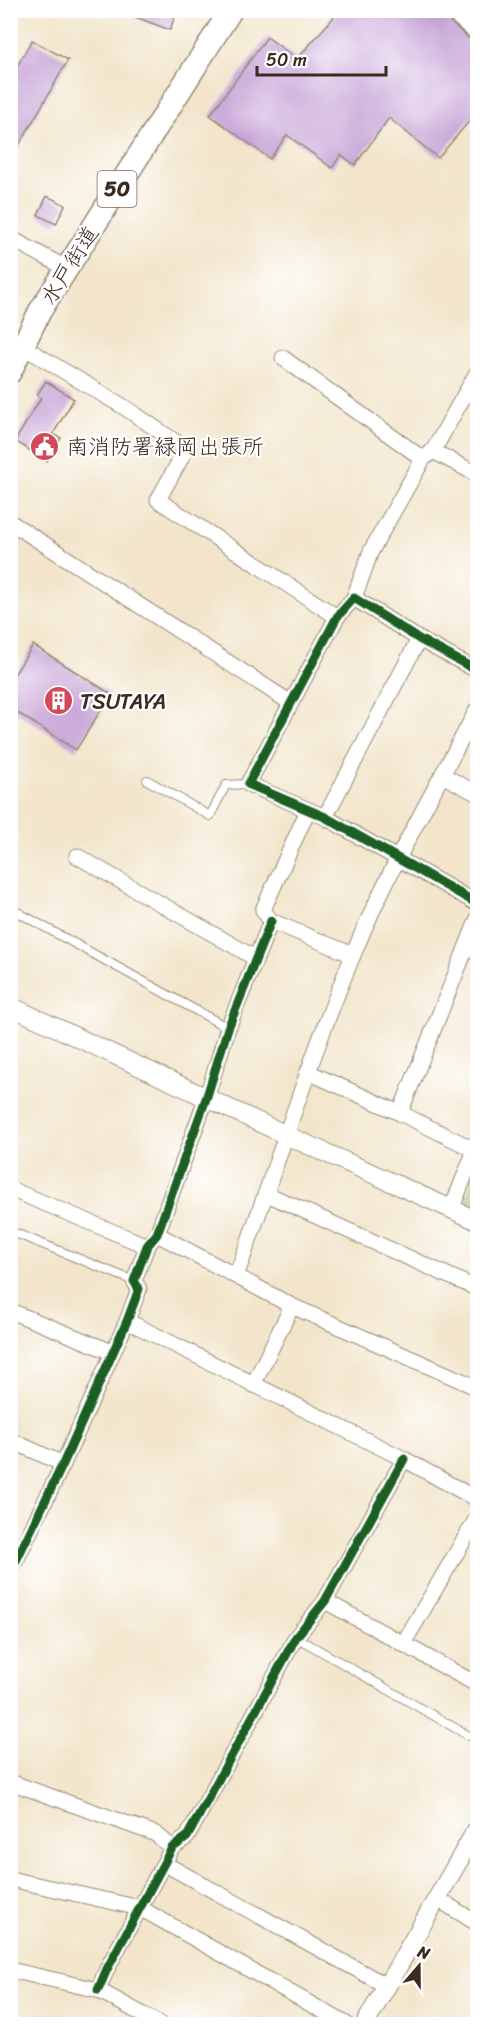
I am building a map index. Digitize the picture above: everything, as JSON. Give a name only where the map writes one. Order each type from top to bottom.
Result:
[{"type":"main road","name":"水戸街道","points":[[10,372],[40,311],[66,268],[231,10]]},
{"type":"street","points":[[450,10],[477,34]]},
{"type":"street","points":[[10,238],[66,268]]},
{"type":"street","points":[[22,346],[124,407],[186,449],[158,500],[337,617]]},
{"type":"street","points":[[283,358],[428,455],[477,475]]},
{"type":"street","points":[[477,371],[371,551],[354,598],[337,617],[248,784],[325,817],[477,904]]},
{"type":"street","points":[[10,522],[291,703]]},
{"type":"street","points":[[354,598],[419,639],[477,671]]},
{"type":"street","points":[[325,817],[419,639]]},
{"type":"street","points":[[236,1276],[267,1194],[308,1072],[353,955],[398,858],[477,708]]},
{"type":"street","points":[[442,774],[477,794]]},
{"type":"street","points":[[308,810],[264,910],[271,921],[353,955]]},
{"type":"street","points":[[76,856],[255,958]]},
{"type":"street","points":[[400,1113],[477,918]]},
{"type":"street","points":[[10,1573],[14,1556],[63,1464],[127,1321],[139,1289],[134,1281],[147,1246],[157,1234],[207,1096],[228,1028],[271,921]]},
{"type":"street","points":[[10,1006],[207,1096],[286,1136],[477,1221]]},
{"type":"street","points":[[308,1072],[476,1150],[450,1209]]},
{"type":"street","points":[[10,1189],[147,1246]]},
{"type":"street","points":[[267,1194],[477,1289]]},
{"type":"street","points":[[157,1234],[292,1306],[477,1388]]},
{"type":"street","points":[[253,1385],[292,1306]]},
{"type":"street","points":[[10,1311],[112,1352]]},
{"type":"street","points":[[127,1321],[404,1459],[477,1500]]},
{"type":"street","points":[[10,1440],[63,1464]]},
{"type":"street","points":[[98,1990],[172,1848],[187,1837],[296,1637],[325,1602],[404,1459]]},
{"type":"street","points":[[403,1644],[477,1516]]},
{"type":"street","points":[[325,1602],[477,1685]]},
{"type":"street","points":[[10,1782],[156,1834],[172,1848]]},
{"type":"street","points":[[365,2025],[477,1827]]},
{"type":"street","points":[[165,1864],[387,1986]]},
{"type":"street","points":[[10,1879],[140,1908],[346,2025]]},
{"type":"street","points":[[438,1899],[477,1924]]},
{"type":"street","points":[[10,1970],[98,1990],[160,2025]]},
{"type":"lane","points":[[147,780],[210,816],[226,785],[248,784]]},
{"type":"lane","points":[[10,908],[228,1028]]},
{"type":"lane","points":[[10,1231],[134,1281]]},
{"type":"lane","points":[[296,1637],[477,1741]]},
{"type":"green space","points":[[477,1163],[477,1211],[471,1209],[467,1200]]},
{"type":"building","points":[[123,10],[177,10],[170,30],[122,12]]},
{"type":"building","points":[[340,10],[436,10],[477,44],[477,112],[438,158],[389,118],[355,165],[341,155],[332,168],[287,135],[270,159],[210,115],[267,37],[297,59]]},
{"type":"building","points":[[32,40],[68,60],[10,161],[10,68],[15,70]]},
{"type":"building","points":[[47,196],[65,205],[56,224],[38,215]]},
{"type":"building","points":[[46,381],[74,399],[53,434],[61,438],[47,461],[15,441],[41,398],[37,395]]},
{"type":"building","name":"TSUTAYA","points":[[33,645],[111,694],[76,750],[10,708],[10,681]]},
{"type":"cycle path","points":[[478,671],[419,639],[354,598],[337,617],[248,784],[325,817],[478,904]]},
{"type":"cycle path","points":[[10,1573],[63,1464],[127,1321],[139,1289],[134,1281],[147,1246],[157,1234],[207,1096],[228,1028],[271,921]]},
{"type":"cycle path","points":[[98,1990],[172,1848],[187,1837],[296,1637],[325,1601],[404,1459]]},
{"type":"place","name":"南消防署緑岡出張所","points":[[45,446]]},
{"type":"place","name":"TSUTAYA","points":[[59,701]]}]
